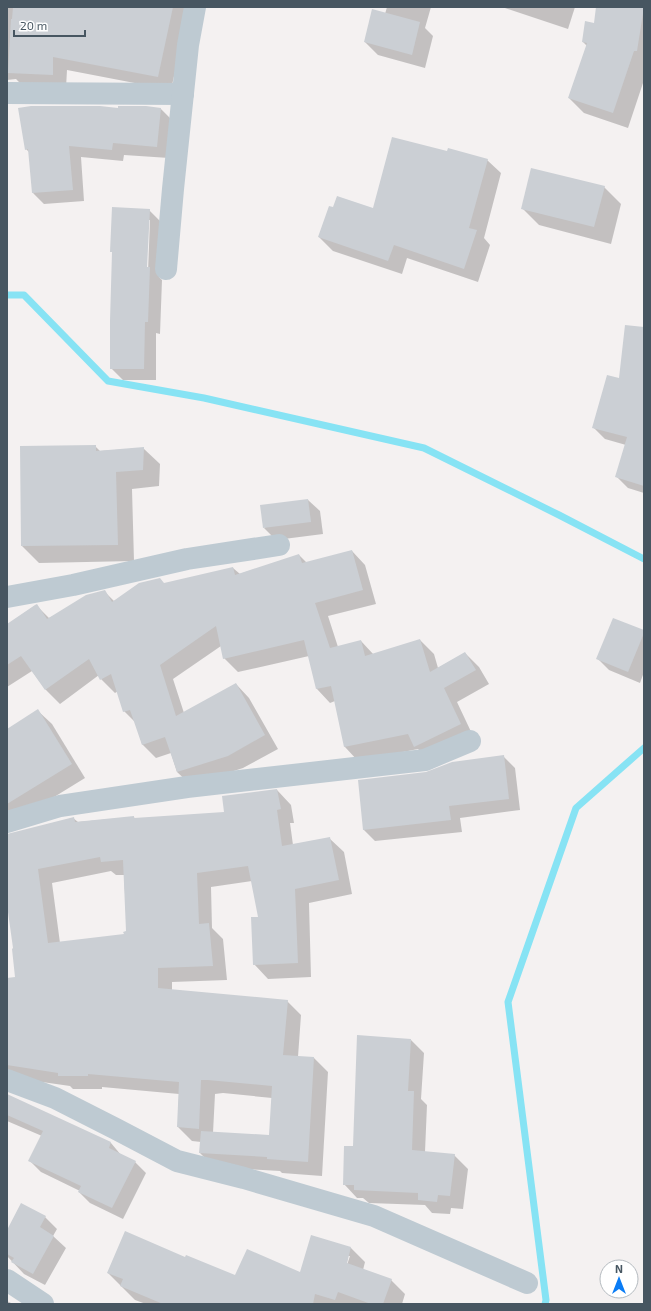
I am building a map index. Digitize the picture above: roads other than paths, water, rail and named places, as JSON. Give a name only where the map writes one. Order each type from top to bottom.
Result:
[{"type":"street","points":[[166,269],[188,45],[195,7]]},
{"type":"street","points":[[7,93],[183,94]]},
{"type":"street","points":[[7,597],[73,585],[187,559],[279,545]]},
{"type":"street","points":[[7,822],[60,806],[163,790],[425,760],[470,741]]},
{"type":"street","points":[[7,1080],[55,1098],[177,1161],[244,1178],[374,1216],[527,1283]]},
{"type":"street","points":[[7,1280],[43,1304]]},
{"type":"waterway","points":[[7,295],[24,295],[108,381],[204,398],[424,448],[644,559]]},
{"type":"waterway","points":[[545,1304],[546,1300],[508,1002],[576,808],[644,748]]}]
